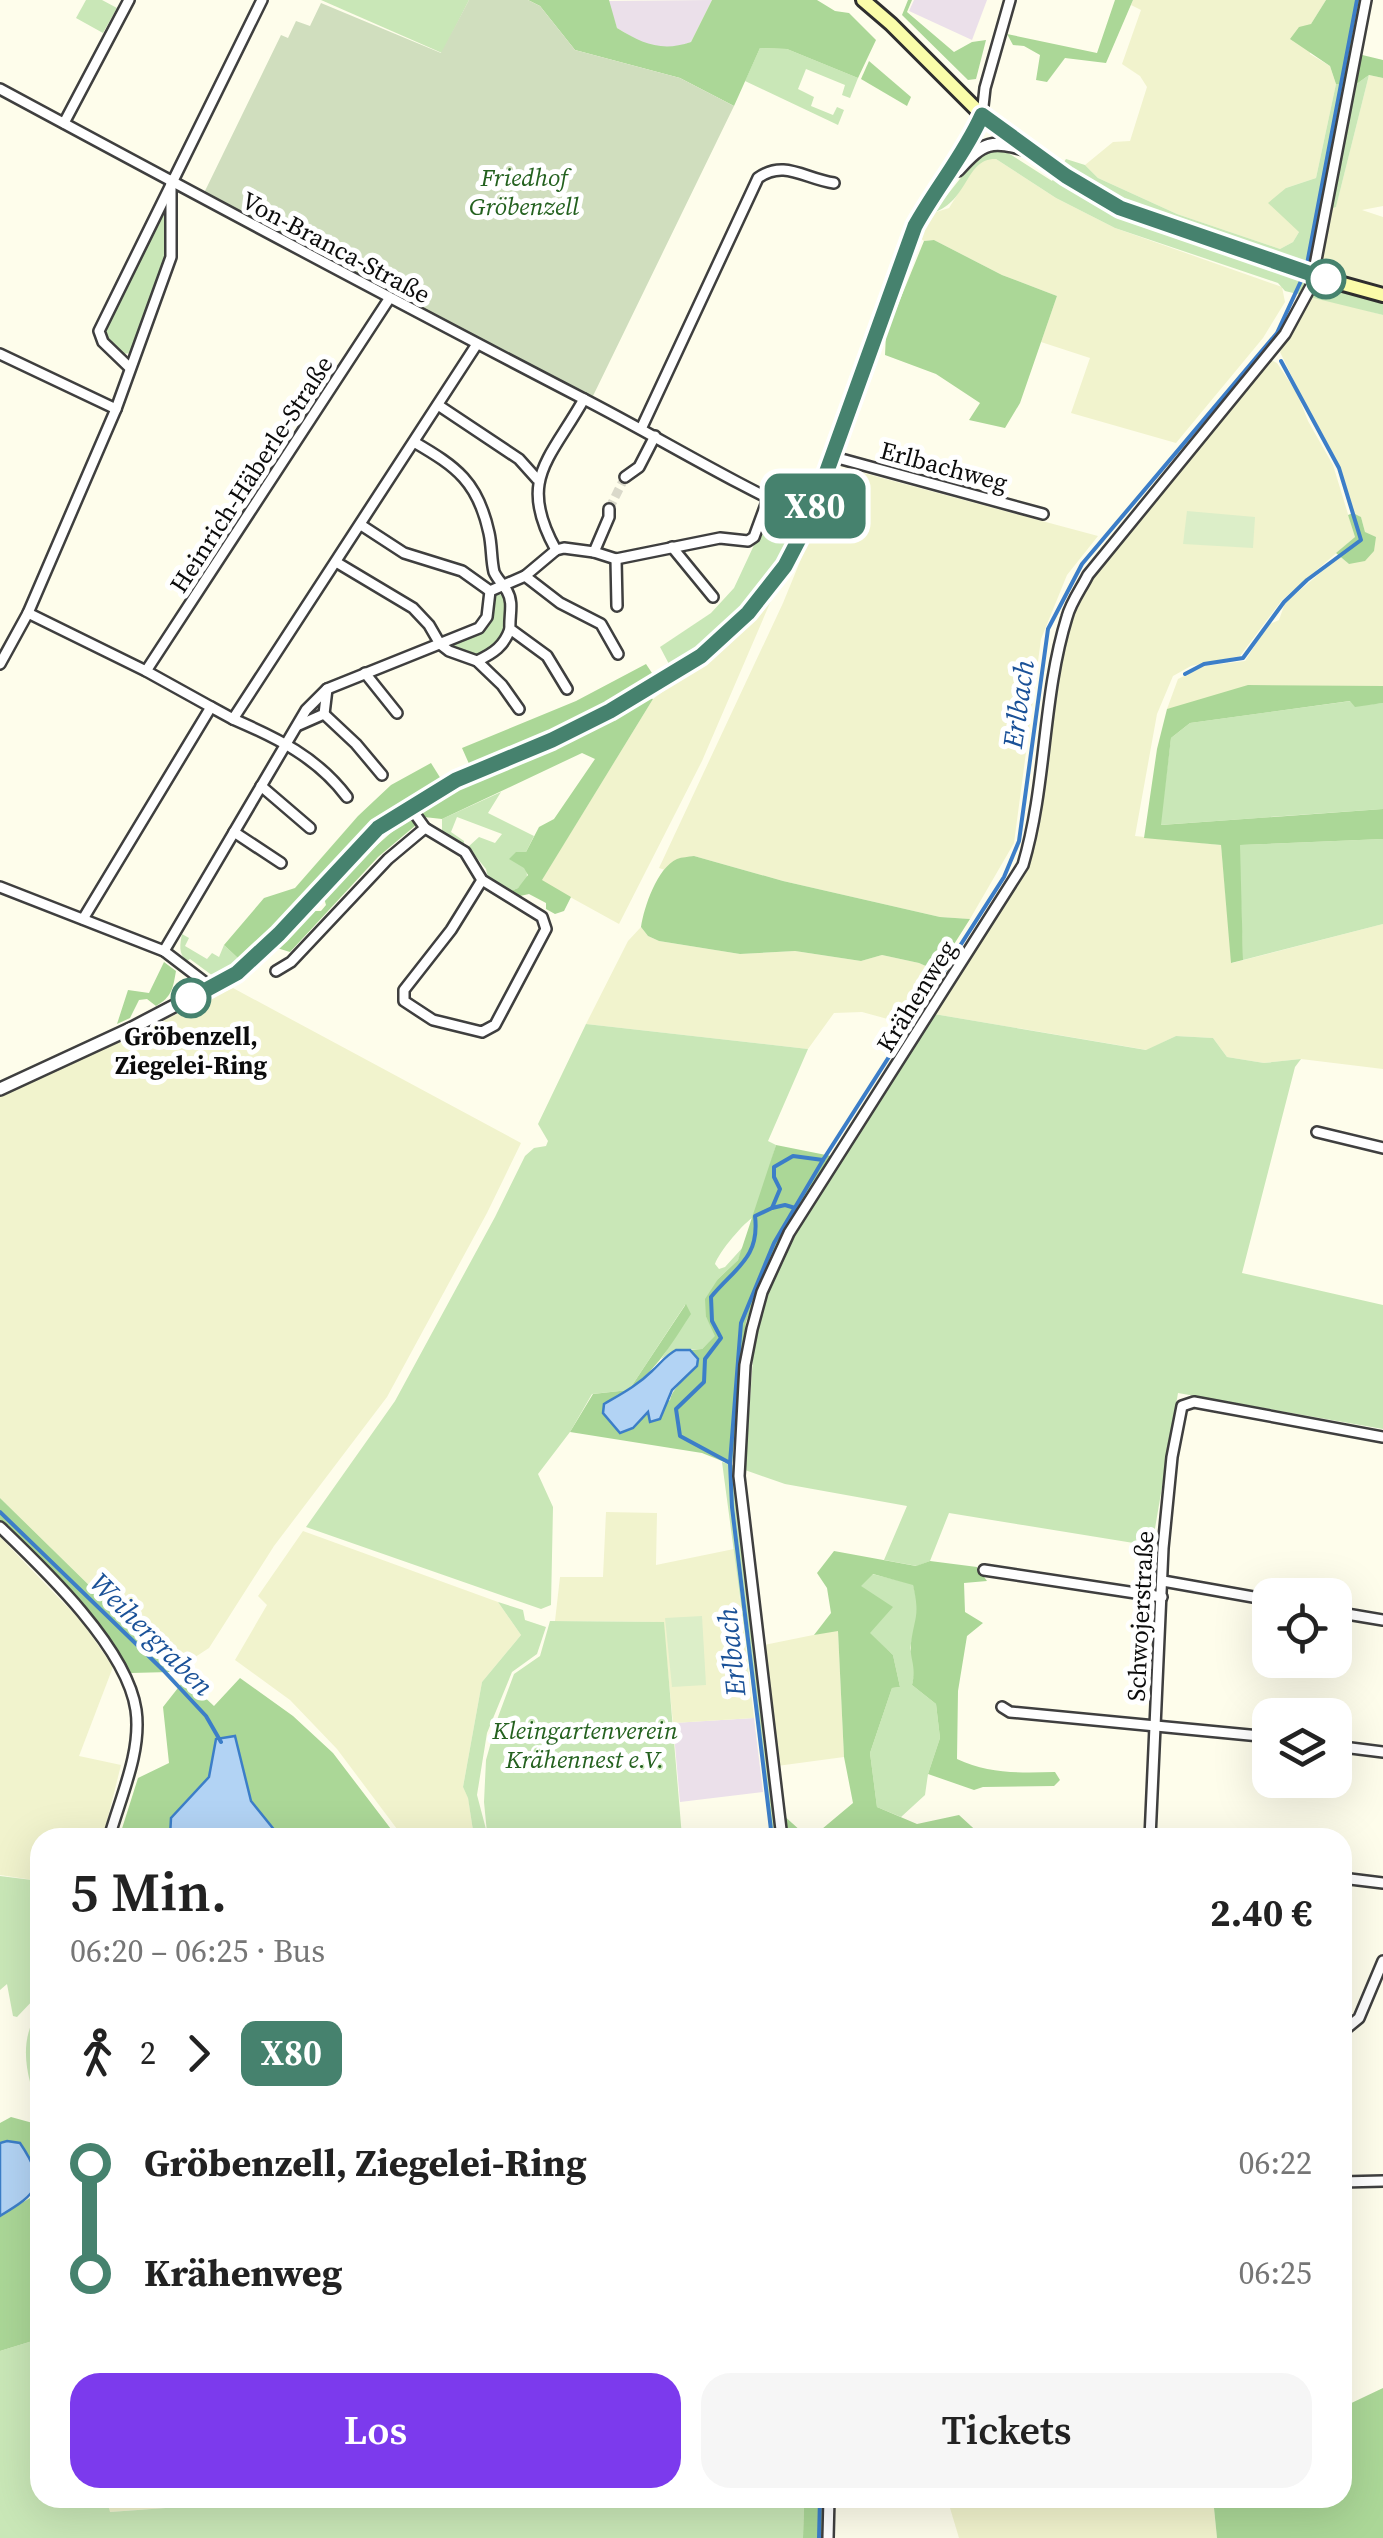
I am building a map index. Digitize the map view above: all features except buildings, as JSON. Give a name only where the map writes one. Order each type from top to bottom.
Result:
[{"type":"main road","points":[[863,0],[982,115],[1120,208],[1314,276],[1383,295]]},
{"type":"street","points":[[64,123],[129,0]]},
{"type":"street","points":[[130,368],[102,342],[99,331],[262,0]]},
{"type":"street","points":[[0,1089],[132,1028],[237,973],[378,828],[456,780],[610,711],[701,656],[748,613],[785,566],[810,518],[915,226],[982,115],[985,88],[1010,0]]},
{"type":"street","name":"Krähenweg","points":[[781,1828],[739,1476],[746,1365],[762,1292],[789,1234],[1023,865],[1036,822],[1055,665],[1068,613],[1083,586],[1285,334],[1314,276],[1366,0]]},
{"type":"street","name":"Von-Branca-Straße","points":[[0,89],[389,300],[642,429],[768,500],[810,518]]},
{"type":"street","points":[[926,207],[976,150],[993,142],[1032,151]]},
{"type":"street","points":[[642,429],[758,178],[771,168],[786,168],[834,184]]},
{"type":"street","points":[[0,664],[28,613],[116,409],[171,257],[171,180]]},
{"type":"street","name":"Heinrich-Häberle-Straße","points":[[146,670],[389,300]]},
{"type":"street","points":[[233,719],[477,344]]},
{"type":"street","points":[[0,354],[116,409]]},
{"type":"street","points":[[556,550],[541,520],[537,478],[584,399]]},
{"type":"street","points":[[438,405],[519,458],[537,478]]},
{"type":"street","points":[[625,477],[639,467],[655,436]]},
{"type":"street","points":[[414,442],[468,480],[489,529],[494,570],[512,604],[506,641],[493,654],[477,661]]},
{"type":"street","name":"Erlbachweg","points":[[834,457],[1043,514]]},
{"type":"street","points":[[490,592],[525,576],[556,550],[572,547],[616,560],[720,538],[748,541],[754,537],[768,500]]},
{"type":"street","points":[[594,552],[610,517],[609,509]]},
{"type":"street","points":[[360,526],[404,553],[462,571],[490,592]]},
{"type":"street","points":[[672,546],[713,597]]},
{"type":"street","points":[[616,560],[616,606]]},
{"type":"street","points":[[336,562],[413,608],[440,644],[477,661],[502,685],[519,709]]},
{"type":"street","points":[[525,576],[560,603],[600,624],[618,654]]},
{"type":"street","points":[[164,951],[306,710],[326,689],[479,628],[488,617],[490,592]]},
{"type":"street","points":[[28,613],[287,744],[323,769],[347,797]]},
{"type":"street","points":[[510,629],[546,656],[567,689]]},
{"type":"street","points":[[365,673],[397,713]]},
{"type":"street","points":[[324,714],[326,689]]},
{"type":"street","points":[[83,919],[211,708]]},
{"type":"street","points":[[297,726],[324,714]]},
{"type":"street","points":[[324,714],[382,775]]},
{"type":"street","points":[[261,786],[310,828]]},
{"type":"street","points":[[410,806],[424,828],[465,852],[482,880],[546,922],[534,954],[495,1025],[482,1032],[434,1020],[409,1006],[403,996],[407,985],[452,930],[482,880]]},
{"type":"street","points":[[276,971],[291,962],[388,859],[424,828]]},
{"type":"street","points":[[234,832],[281,863]]},
{"type":"street","points":[[0,887],[164,951],[210,987]]},
{"type":"street","points":[[1317,1132],[1383,1148]]},
{"type":"street","name":"Schwojerstraße","points":[[1150,1828],[1172,1457],[1182,1406],[1190,1403],[1383,1437]]},
{"type":"street","points":[[0,1527],[100,1632],[129,1681],[137,1712],[135,1751],[112,1828]]},
{"type":"street","points":[[984,1570],[1162,1596]]},
{"type":"street","points":[[1163,1581],[1252,1597]]},
{"type":"street","points":[[1352,1615],[1383,1620]]},
{"type":"street","points":[[1002,1707],[1010,1712],[1252,1736]]},
{"type":"street","points":[[1352,1748],[1383,1752]]},
{"type":"street","points":[[1352,1879],[1383,1883]]},
{"type":"street","points":[[1352,2024],[1359,2018],[1383,1961]]},
{"type":"street","points":[[1352,2182],[1383,2181]]},
{"type":"street","points":[[828,2538],[829,2508]]},
{"type":"shaded area","points":[[712,0],[691,42],[671,49],[642,43],[617,28],[608,1]]},
{"type":"shaded area","points":[[914,0],[987,0],[972,40],[909,11]]},
{"type":"shaded area","points":[[754,1718],[763,1792],[680,1802],[673,1723]]},
{"type":"green space","points":[[86,0],[102,0],[117,8],[103,33],[76,18]]},
{"type":"green space","points":[[321,0],[469,0],[442,53]]},
{"type":"green space","name":"Friedhof Gröbenzell","points":[[469,0],[528,0],[540,6],[575,50],[680,78],[734,106],[592,398],[204,193],[281,35],[288,38],[296,21],[310,26],[321,3],[441,53]]},
{"type":"green space","points":[[528,0],[609,0],[617,28],[644,42],[671,46],[691,42],[712,0],[817,0],[835,11],[849,13],[876,40],[858,78],[787,49],[760,48],[734,106],[680,78],[575,50],[540,6]]},
{"type":"green space","points":[[908,0],[912,0],[907,12],[954,52],[972,42],[986,40],[976,79],[968,80],[902,15]]},
{"type":"green space","points":[[1115,0],[1133,0],[1106,63],[1065,58],[1047,82],[1036,80],[1040,55],[1013,45],[1007,34],[1097,53]]},
{"type":"green space","points":[[1133,0],[1326,0],[1311,24],[1310,54],[1330,66],[1336,84],[1316,178],[1286,188],[1299,232],[1293,242],[1280,249],[1177,214],[1098,178],[1085,165],[1113,142],[1130,141],[1147,87],[1140,76],[1122,64],[1141,10],[1131,5]]},
{"type":"green space","points":[[1326,0],[1363,0],[1354,53],[1383,60],[1383,78],[1369,75],[1351,88],[1336,84],[1330,66],[1290,39],[1299,27],[1311,24]]},
{"type":"green space","points":[[760,48],[787,49],[858,78],[850,98],[842,95],[845,85],[806,69],[798,89],[814,97],[811,106],[833,115],[837,107],[844,110],[838,125],[745,81]]},
{"type":"green space","points":[[869,61],[911,97],[907,106],[861,79]]},
{"type":"green space","points":[[1369,75],[1383,78],[1383,206],[1362,210],[1383,217],[1383,287],[1327,272],[1322,267],[1328,210],[1336,207]]},
{"type":"green space","points":[[1369,75],[1336,207],[1328,210],[1351,88]]},
{"type":"green space","points":[[1336,84],[1347,87],[1312,264],[1383,287],[1383,315],[1285,291],[1278,283],[1115,228],[1056,198],[996,159],[978,165],[954,199],[933,213],[978,156],[999,147],[1052,181],[1066,159],[1085,165],[1098,178],[1177,214],[1280,249],[1293,242],[1299,232],[1268,203],[1286,188],[1316,178]]},
{"type":"green space","points":[[996,159],[1056,198],[1115,228],[1282,287],[1285,302],[1263,338],[1176,443],[1071,413],[1090,358],[1041,342],[1057,296],[1002,275],[934,240],[919,237],[933,213],[949,208],[977,163]]},
{"type":"green space","points":[[169,187],[166,255],[131,353],[122,354],[105,341],[103,328]]},
{"type":"green space","points":[[934,240],[1002,275],[1057,296],[1020,403],[1005,428],[969,420],[980,403],[936,374],[885,355],[886,334],[924,241]]},
{"type":"green space","points":[[1310,295],[1383,315],[1383,686],[1167,709],[1178,679],[1204,666],[1245,661],[1268,625],[1279,620],[1285,603],[1340,556],[1349,564],[1365,532],[1361,517],[1348,504],[1340,467],[1280,352]]},
{"type":"green space","points":[[1271,360],[1297,393],[1333,465],[1355,537],[1282,600],[1240,656],[1191,666],[1173,676],[1157,714],[1135,836],[1221,845],[1232,963],[1383,924],[1383,1069],[1301,1059],[1264,1063],[1227,1057],[1213,1038],[1176,1036],[1147,1050],[934,1014],[1027,865],[1040,822],[1062,641],[1075,601]]},
{"type":"green space","points":[[845,468],[1098,536],[1067,575],[1041,639],[1014,843],[970,919],[940,917],[694,856],[676,860],[665,870],[659,868],[783,603],[815,525]]},
{"type":"green space","points":[[770,511],[788,525],[787,543],[778,563],[745,604],[670,666],[660,647],[711,613],[734,588]]},
{"type":"green space","points":[[1187,511],[1255,517],[1253,548],[1183,544]]},
{"type":"green space","points":[[1348,515],[1361,517],[1365,532],[1376,537],[1374,551],[1365,561],[1349,564],[1336,553],[1355,537]]},
{"type":"green space","points":[[496,594],[504,595],[507,603],[505,639],[477,659],[444,645],[490,618]]},
{"type":"green space","points":[[773,596],[702,761],[619,924],[541,881],[653,699],[715,652]]},
{"type":"green space","points":[[646,664],[654,676],[579,717],[470,766],[462,748],[576,701]]},
{"type":"green space","points":[[1248,685],[1383,686],[1383,703],[1355,707],[1350,701],[1190,723],[1171,738],[1161,825],[1383,809],[1383,839],[1240,845],[1243,960],[1231,963],[1221,845],[1144,838],[1167,709]]},
{"type":"green space","points":[[648,697],[653,699],[542,880],[571,897],[564,911],[555,914],[546,909],[546,903],[529,894],[520,896],[511,891],[528,875],[509,859],[516,852],[526,852],[539,827],[554,819],[595,759],[582,753],[442,819],[424,817],[421,813],[423,805]]},
{"type":"green space","points":[[1351,701],[1355,706],[1383,703],[1383,809],[1160,825],[1171,738],[1190,723]]},
{"type":"green space","points":[[431,763],[441,779],[374,824],[264,939],[240,960],[224,945],[264,898],[295,888],[358,816],[391,785]]},
{"type":"green space","points":[[501,792],[488,813],[534,836],[526,852],[527,879],[511,891],[488,878],[486,869],[468,847],[479,837],[495,843],[502,834],[457,817],[451,832],[464,845],[442,832],[442,819]]},
{"type":"green space","points":[[409,817],[416,825],[378,857],[290,952],[277,948],[310,911],[321,911],[326,905],[324,898],[352,867]]},
{"type":"green space","points":[[1383,839],[1383,924],[1243,960],[1239,845]]},
{"type":"green space","points":[[694,856],[940,917],[970,919],[937,971],[882,955],[861,961],[795,951],[740,954],[648,936],[641,927],[658,879],[677,859]]},
{"type":"green space","points":[[641,927],[659,941],[740,954],[795,951],[861,961],[882,955],[937,971],[906,1024],[862,1012],[834,1013],[808,1049],[586,1024],[628,941]]},
{"type":"green space","points":[[182,934],[189,938],[185,946],[207,959],[212,953],[219,957],[224,945],[240,960],[213,976],[184,958],[180,949]]},
{"type":"green space","points":[[164,962],[176,971],[169,995],[156,1006],[147,999],[139,1000],[130,1018],[117,1024],[128,990],[149,993]]},
{"type":"green space","points":[[233,988],[521,1143],[387,1397],[274,1546],[209,1648],[183,1665],[100,1596],[0,1498],[0,1096]]},
{"type":"green space","points":[[934,1014],[1146,1050],[1176,1036],[1213,1038],[1227,1057],[1264,1063],[1301,1059],[1295,1067],[1242,1273],[1383,1305],[1383,1429],[1178,1393],[1152,1546],[949,1513],[930,1561],[917,1566],[884,1560],[907,1506],[785,1484],[745,1470],[744,1508],[764,1645],[783,1828],[771,1828],[722,1462],[745,1469],[755,1330],[779,1261]]},
{"type":"green space","points":[[586,1024],[808,1049],[768,1141],[776,1145],[755,1216],[732,1238],[715,1264],[719,1269],[725,1267],[744,1246],[738,1260],[718,1279],[706,1317],[716,1336],[702,1349],[676,1350],[661,1359],[690,1314],[685,1305],[629,1390],[592,1394],[570,1432],[538,1474],[553,1507],[551,1605],[541,1609],[306,1527],[395,1401],[525,1156],[534,1148],[546,1146],[548,1141],[538,1124]]},
{"type":"green space","points":[[776,1145],[831,1156],[775,1248],[746,1322],[732,1465],[702,1453],[570,1432],[593,1394],[627,1390],[605,1404],[633,1428],[642,1414],[670,1400],[693,1370],[698,1359],[690,1350],[702,1349],[715,1336],[706,1317],[705,1299],[738,1260]]},
{"type":"green space","points":[[686,1304],[691,1314],[672,1343],[655,1366],[630,1388]]},
{"type":"green space","points":[[0,1498],[100,1596],[183,1665],[170,1672],[131,1673],[105,1632],[0,1521]]},
{"type":"green space","points":[[606,1512],[657,1513],[656,1565],[734,1549],[754,1718],[673,1723],[663,1622],[555,1621],[560,1577],[603,1577]]},
{"type":"green space","points":[[303,1531],[498,1602],[521,1635],[482,1682],[463,1787],[473,1828],[396,1828],[337,1749],[290,1700],[235,1660],[267,1605],[258,1596]]},
{"type":"green space","points":[[0,1537],[82,1622],[113,1667],[79,1756],[121,1765],[105,1828],[30,1828],[30,1880],[0,1875]]},
{"type":"green space","points":[[834,1551],[916,1566],[930,1561],[977,1567],[987,1581],[964,1583],[965,1612],[983,1623],[967,1636],[958,1691],[957,1759],[993,1770],[1055,1772],[1060,1780],[1054,1786],[974,1790],[928,1774],[940,1738],[936,1704],[912,1685],[911,1643],[916,1610],[913,1585],[873,1574],[861,1586],[893,1607],[870,1633],[893,1655],[900,1687],[892,1688],[870,1753],[877,1807],[917,1824],[959,1815],[973,1828],[823,1828],[853,1803],[844,1757],[838,1631],[814,1635],[831,1613],[827,1588],[817,1573]]},
{"type":"green space","points":[[872,1574],[913,1584],[919,1610],[910,1648],[916,1668],[912,1685],[936,1704],[940,1738],[925,1795],[901,1817],[877,1807],[870,1753],[892,1688],[900,1687],[893,1655],[869,1633],[860,1585]]},
{"type":"green space","name":"Kleingartenverein Krähennest e.V.","points":[[498,1602],[523,1610],[525,1620],[546,1627],[537,1654],[512,1672],[487,1733],[477,1795],[486,1828],[473,1828],[463,1787],[482,1682],[521,1635]]},
{"type":"green space","points":[[702,1616],[706,1685],[672,1687],[665,1618]]},
{"type":"green space","name":"Kleingartenverein Krähennest e.V.","points":[[550,1621],[664,1622],[681,1828],[487,1828],[486,1760],[498,1717],[514,1674],[540,1656]]},
{"type":"green space","points":[[838,1630],[844,1757],[777,1766],[764,1645]]},
{"type":"green space","points":[[240,1678],[293,1716],[333,1753],[390,1828],[273,1828],[251,1801],[235,1737],[216,1739],[209,1777],[171,1818],[170,1828],[122,1828],[138,1778],[169,1763],[163,1707],[185,1679],[214,1706]]},
{"type":"green space","points":[[782,1814],[798,1828],[784,1828]]},
{"type":"green space","points":[[0,1876],[30,1880],[30,2003],[17,2017],[13,2016],[7,1984],[0,1990]]},
{"type":"green space","points":[[30,2028],[30,2080],[26,2059]]},
{"type":"green space","points":[[11,2117],[30,2122],[30,2168],[0,2143],[0,2123]]},
{"type":"green space","points":[[30,2198],[30,2342],[0,2351],[0,2216]]},
{"type":"green space","points":[[30,2342],[30,2508],[109,2508],[110,2512],[165,2508],[804,2508],[803,2538],[0,2538],[0,2351]]},
{"type":"green space","points":[[1383,2388],[1383,2538],[1217,2538],[1214,2508],[1352,2508],[1352,2403]]},
{"type":"green space","points":[[108,2508],[164,2508],[109,2512]]},
{"type":"green space","points":[[804,2508],[823,2508],[823,2538],[803,2538]]},
{"type":"green space","points":[[950,2508],[1214,2508],[1217,2538],[959,2538]]},
{"type":"water","points":[[676,1350],[690,1350],[698,1359],[697,1366],[672,1390],[660,1419],[650,1422],[648,1412],[633,1428],[620,1433],[603,1413],[604,1404],[641,1381]]},
{"type":"water","points":[[235,1736],[251,1801],[273,1828],[170,1828],[171,1818],[209,1777],[216,1739]]},
{"type":"water","points":[[0,2143],[20,2143],[29,2157],[30,2194],[0,2216]]},
{"type":"waterway","name":"Erlbach","points":[[1307,264],[1357,0]]},
{"type":"waterway","name":"Erlbach","points":[[771,1828],[730,1463],[680,1436],[676,1409],[704,1382],[705,1359],[721,1338],[712,1321],[711,1297],[750,1252],[755,1216],[772,1208],[780,1189],[774,1167],[793,1156],[823,1160],[1004,877],[1019,841],[1048,629],[1082,564],[1277,333],[1301,281]]},
{"type":"waterway","points":[[1185,674],[1204,664],[1243,658],[1284,602],[1361,540],[1339,468],[1281,361]]},
{"type":"waterway","name":"Erlbach","points":[[730,1463],[741,1323],[774,1243],[823,1160]]},
{"type":"waterway","name":"Erlbach","points":[[772,1208],[795,1208]]},
{"type":"waterway","name":"Weihergraben","points":[[0,1512],[163,1670],[206,1716],[221,1742]]},
{"type":"waterway","name":"Erlbach","points":[[819,2538],[820,2508]]},
{"type":"tunnel","points":[[609,509],[625,477]]},
{"type":"bus line","name":"X80","points":[[191,998],[237,973],[378,828],[456,780],[610,711],[701,656],[748,613],[785,566],[810,518],[915,226],[982,115],[1066,176],[1120,208],[1326,279]]},
{"type":"place","name":"Gröbenzell, Ziegelei-Ring","points":[[191,998]]}]
